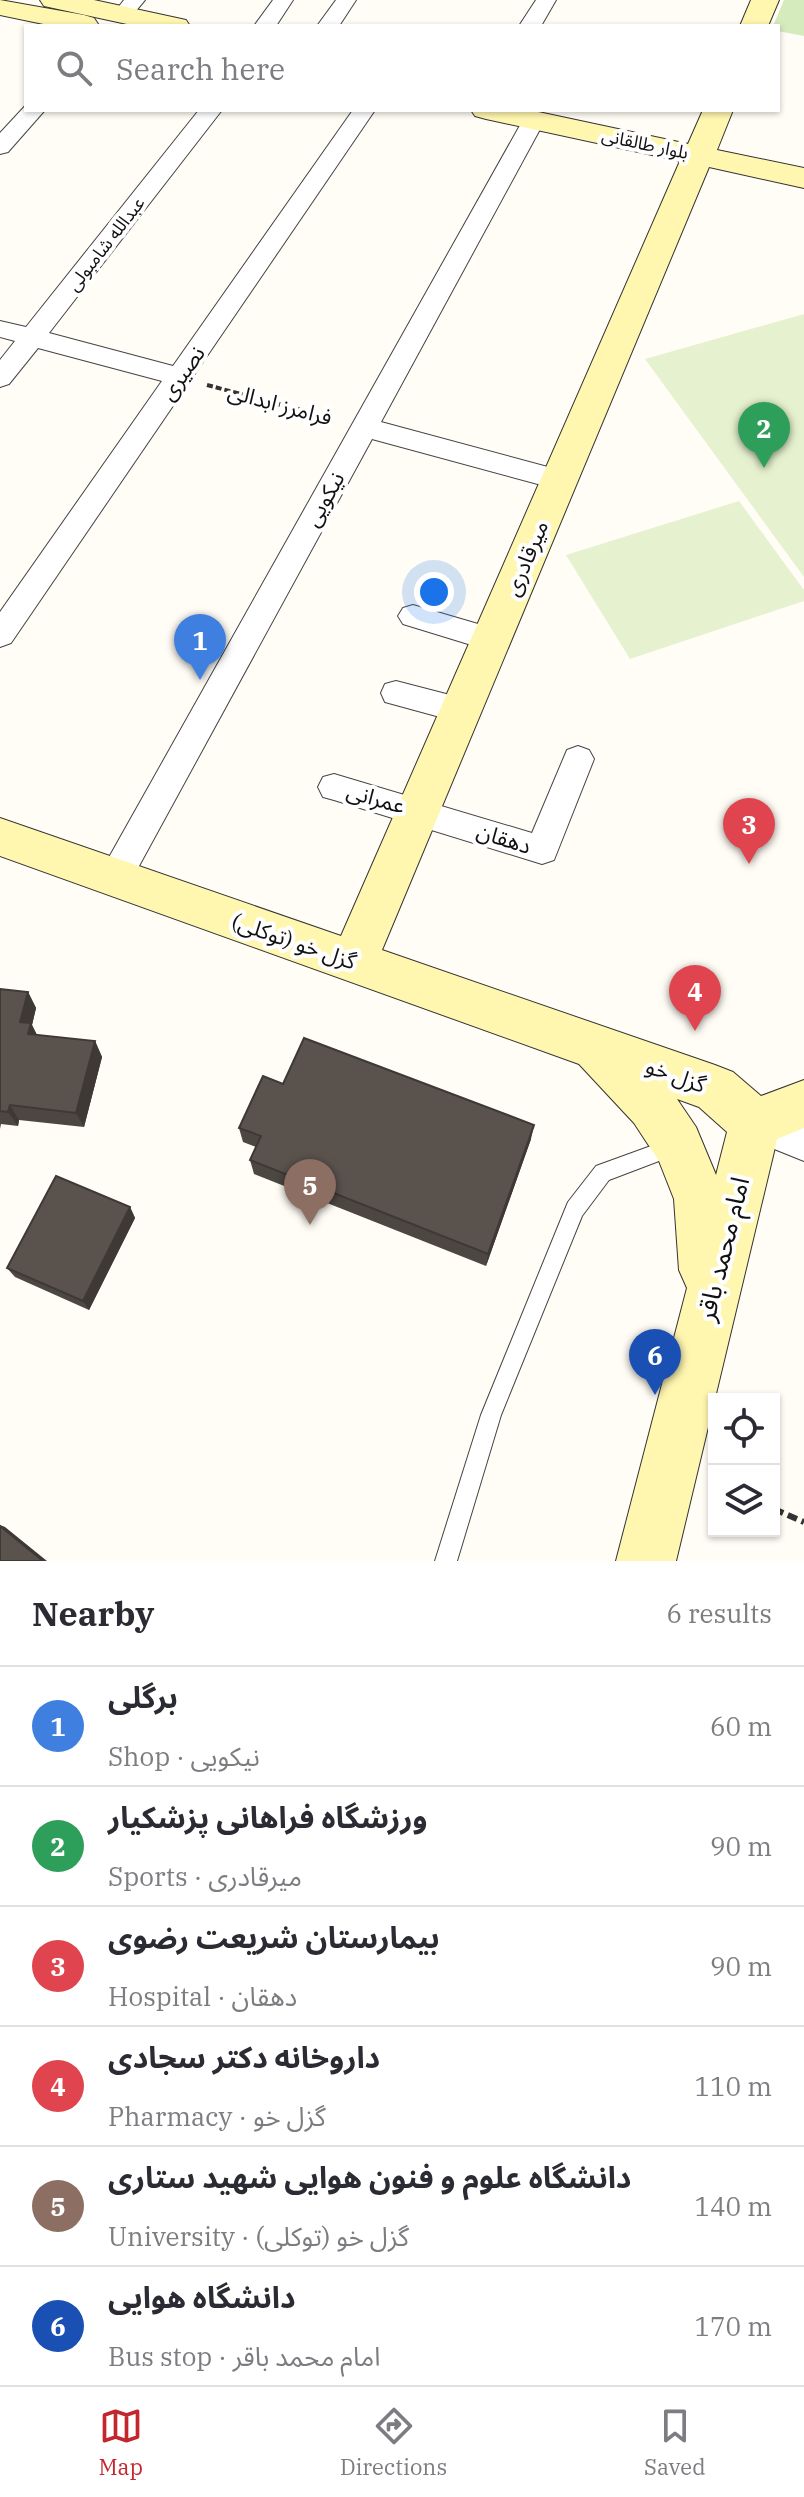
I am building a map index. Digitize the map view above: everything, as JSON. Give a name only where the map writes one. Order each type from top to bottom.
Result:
[{"type":"street","points":[[54,0],[129,7],[171,24]]},
{"type":"street","points":[[266,24],[283,0]]},
{"type":"street","points":[[329,24],[346,0]]},
{"type":"street","points":[[531,24],[546,0]]},
{"type":"street","points":[[755,24],[765,0]]},
{"type":"street","points":[[0,6],[82,24]]},
{"type":"street","points":[[0,147],[32,112]]},
{"type":"street","name":"عبدالله شامبولی","points":[[0,378],[209,112]]},
{"type":"street","name":"نصیری","points":[[0,635],[363,112]]},
{"type":"street","name":"بلوار طالقانی","points":[[496,112],[534,120],[707,134],[804,178]]},
{"type":"street","name":"بلوار طالقانی","points":[[584,112],[707,134],[804,158]]},
{"type":"street","name":"نیکویی","points":[[115,878],[534,120]]},
{"type":"street","name":"میرقادری","points":[[354,961],[707,134]]},
{"type":"street","points":[[0,329],[179,377]]},
{"type":"street","points":[[364,427],[560,480]]},
{"type":"street","points":[[413,616],[491,639]]},
{"type":"street","points":[[396,693],[462,710]]},
{"type":"street","name":"دهقان","points":[[418,810],[542,850],[578,759]]},
{"type":"street","name":"عمرانی","points":[[334,787],[418,810]]},
{"type":"street","name":"گزل خو (توکلی)","points":[[0,837],[588,1044]]},
{"type":"street","points":[[588,1044],[652,1106],[678,1145],[700,1199],[709,1305]]},
{"type":"street","name":"گزل خو","points":[[588,1044],[715,1089],[755,1123]]},
{"type":"street","points":[[755,1123],[804,1104]]},
{"type":"street","points":[[755,1123],[804,1143]]},
{"type":"street","name":"امام محمد باقر","points":[[646,1561],[755,1123]]},
{"type":"lane","points":[[446,1561],[491,1415],[575,1209],[603,1173],[678,1145]]},
{"type":"path","name":"فرامرز ابدالی","points":[[179,377],[364,427]]},
{"type":"path","points":[[780,1512],[804,1522]]},
{"type":"green space","points":[[784,0],[804,0],[804,36],[780,31],[780,24],[774,24]]},
{"type":"green space","points":[[804,314],[804,577],[645,359]]},
{"type":"green space","points":[[739,501],[804,590],[804,601],[630,659],[566,555]]},
{"type":"building","points":[[0,989],[28,992],[20,1022],[31,1023],[28,1034],[95,1041],[76,1113],[10,1105],[8,1112],[0,1111]]},
{"type":"building","points":[[304,1038],[534,1125],[488,1254],[250,1160],[261,1136],[239,1128],[263,1076],[283,1084]]},
{"type":"building","points":[[56,1176],[130,1207],[83,1301],[7,1268]]},
{"type":"building","points":[[0,1526],[43,1561],[0,1561]]},
{"type":"place","name":"ورزشگاه فراهانی پزشکیار","points":[[764,468]]},
{"type":"place","name":"برگلی","points":[[200,680]]},
{"type":"place","name":"بیمارستان شریعت رضوی","points":[[749,864]]},
{"type":"place","name":"داروخانه دکتر سجادی","points":[[695,1031]]},
{"type":"place","name":"دانشگاه علوم و فنون هوایی شهید ستاری","points":[[310,1225]]},
{"type":"place","name":"دانشگاه هوایی","points":[[655,1395]]}]
